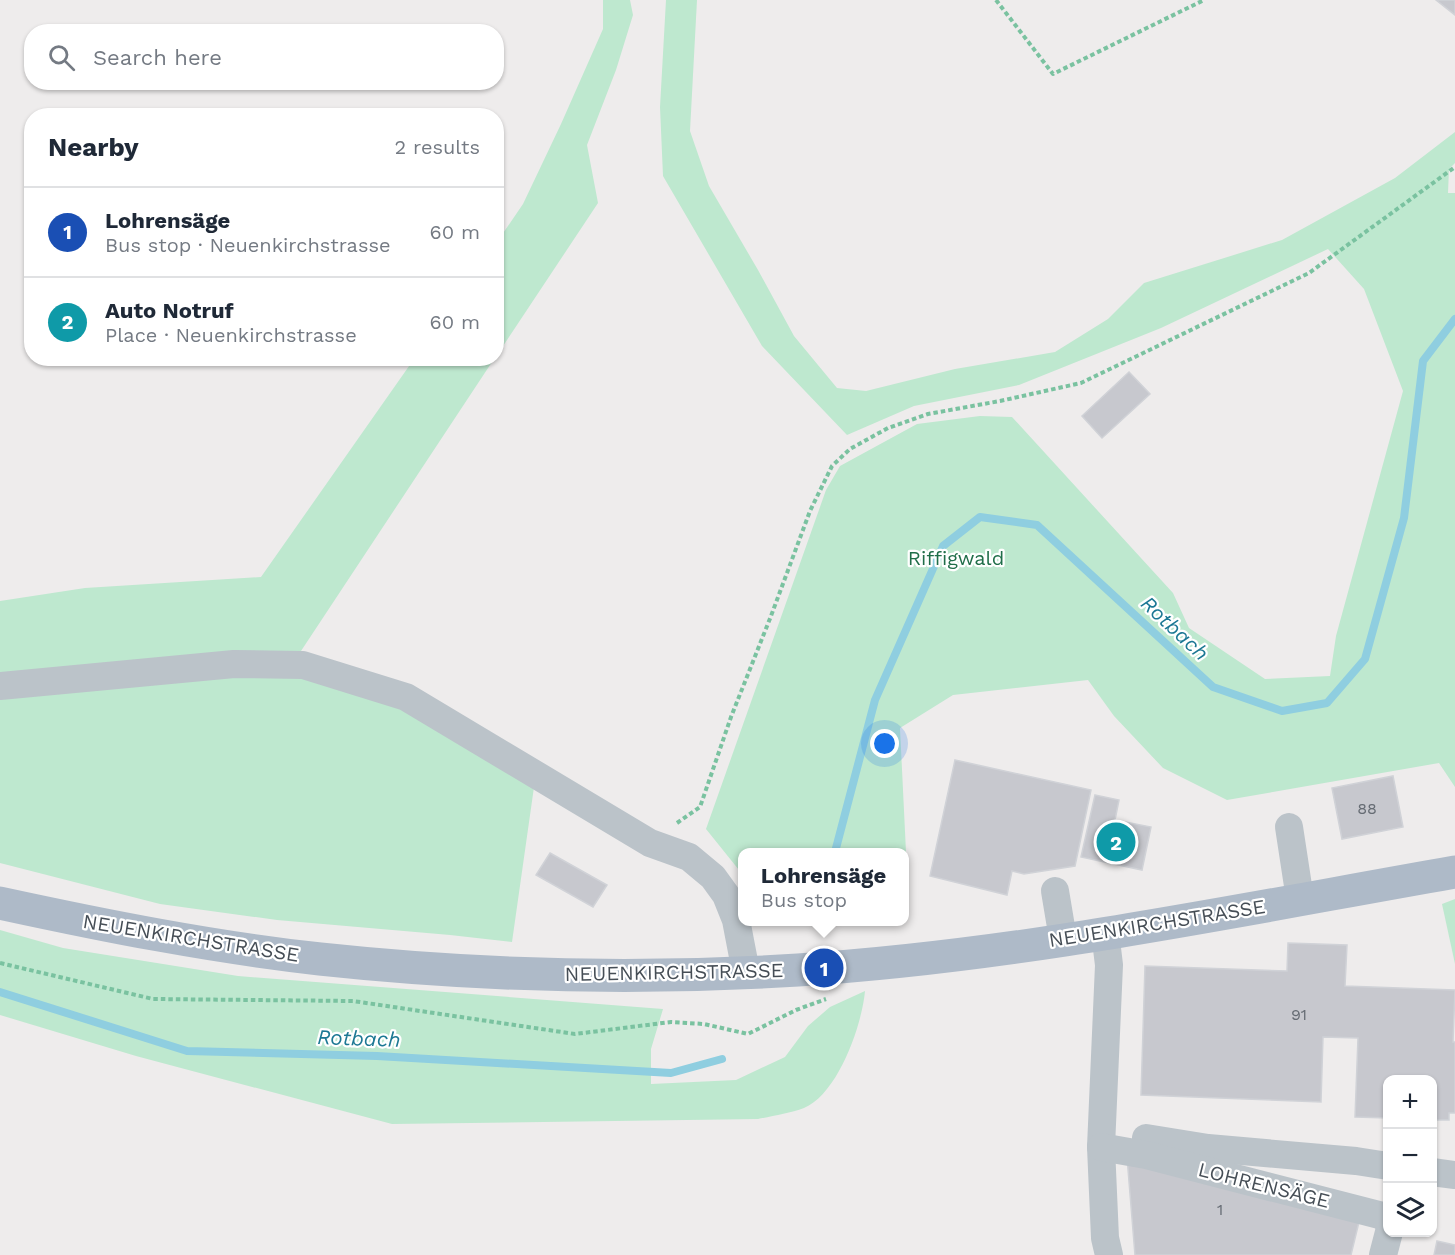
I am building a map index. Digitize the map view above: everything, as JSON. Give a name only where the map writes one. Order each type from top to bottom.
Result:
[{"type":"main road","name":"NEUENKIRCHSTRASSE","points":[[0,903],[133,930],[319,959],[537,975],[633,976],[796,970],[918,959],[1063,939],[1455,872]]},
{"type":"street","points":[[0,687],[234,664],[303,665],[406,697],[650,843],[689,856],[713,878],[726,894],[736,920],[746,972]]},
{"type":"street","points":[[1289,827],[1300,899]]},
{"type":"street","points":[[1055,891],[1063,939]]},
{"type":"street","points":[[1105,932],[1109,965],[1102,1139],[1111,1249]]},
{"type":"street","points":[[1102,1139],[1383,1165]]},
{"type":"street","name":"LOHRENSÄGE","points":[[1102,1139],[1146,1155],[1383,1216]]},
{"type":"street","points":[[1437,1173],[1455,1176]]},
{"type":"street","points":[[1383,1255],[1388,1237]]},
{"type":"path","points":[[996,0],[1053,74],[1204,0]]},
{"type":"path","points":[[650,843],[700,807],[731,717],[810,511],[832,466],[850,449],[888,428],[928,414],[1081,383],[1309,273],[1455,167]]},
{"type":"path","points":[[0,963],[153,999],[352,1001],[575,1034],[671,1022],[704,1024],[748,1034],[796,1010],[835,996]]},
{"type":"green space","points":[[603,0],[630,0],[633,15],[616,70],[587,145],[598,203],[504,344],[504,232],[523,204],[603,29]]},
{"type":"green space","name":"Riffigwald","points":[[666,0],[697,0],[690,131],[709,186],[794,336],[837,388],[866,391],[955,369],[1055,352],[1108,319],[1144,283],[1282,240],[1395,178],[1455,132],[1455,163],[1449,169],[1448,193],[1455,193],[1455,787],[1439,763],[1227,800],[1163,768],[1114,716],[1088,680],[953,695],[900,728],[906,848],[738,848],[738,869],[706,829],[826,490],[840,466],[917,424],[980,416],[1012,417],[1173,593],[1189,628],[1265,679],[1330,676],[1336,636],[1403,391],[1364,289],[1328,249],[1161,328],[1019,385],[914,406],[847,435],[762,346],[663,176],[660,107]]},
{"type":"green space","points":[[409,366],[489,366],[301,651],[535,780],[512,942],[277,920],[160,904],[0,863],[0,601],[85,588],[261,577]]},
{"type":"green space","points":[[1455,899],[1455,964],[1442,904]]},
{"type":"green space","points":[[0,930],[63,948],[238,976],[663,1009],[651,1049],[651,1084],[736,1080],[785,1057],[808,1026],[830,1007],[865,991],[859,1022],[846,1057],[827,1089],[804,1108],[758,1119],[392,1124],[136,1056],[0,1015]]},
{"type":"building","points":[[1436,0],[1455,0],[1455,15]]},
{"type":"building","points":[[1129,372],[1150,394],[1102,438],[1082,416]]},
{"type":"building","points":[[955,760],[1091,790],[1075,866],[1024,874],[1012,871],[1007,895],[930,876]]},
{"type":"building","points":[[1393,776],[1403,827],[1342,839],[1332,788]]},
{"type":"building","points":[[1095,795],[1119,800],[1115,820],[1151,827],[1142,870],[1081,857]]},
{"type":"building","points":[[550,853],[607,885],[593,907],[536,875]]},
{"type":"building","points":[[1288,943],[1347,945],[1345,986],[1455,990],[1453,1042],[1455,1042],[1455,1113],[1449,1113],[1449,1120],[1437,1120],[1437,1075],[1383,1075],[1383,1118],[1355,1117],[1358,1038],[1323,1037],[1321,1102],[1141,1095],[1145,966],[1287,971]]},
{"type":"building","points":[[1127,1157],[1359,1222],[1351,1255],[1135,1255]]},
{"type":"building","points":[[1437,1241],[1455,1245],[1455,1255],[1434,1255]]},
{"type":"waterway","name":"Rotbach","points":[[836,848],[875,700],[943,546],[980,517],[1037,525],[1213,687],[1282,711],[1327,703],[1365,659],[1404,518],[1423,361],[1455,319]]},
{"type":"waterway","name":"Rotbach","points":[[0,992],[187,1051],[377,1056],[671,1073],[722,1059]]},
{"type":"place","name":"Auto Notruf","points":[[1116,842]]},
{"type":"place","name":"Lohrensäge","points":[[824,968]]}]
